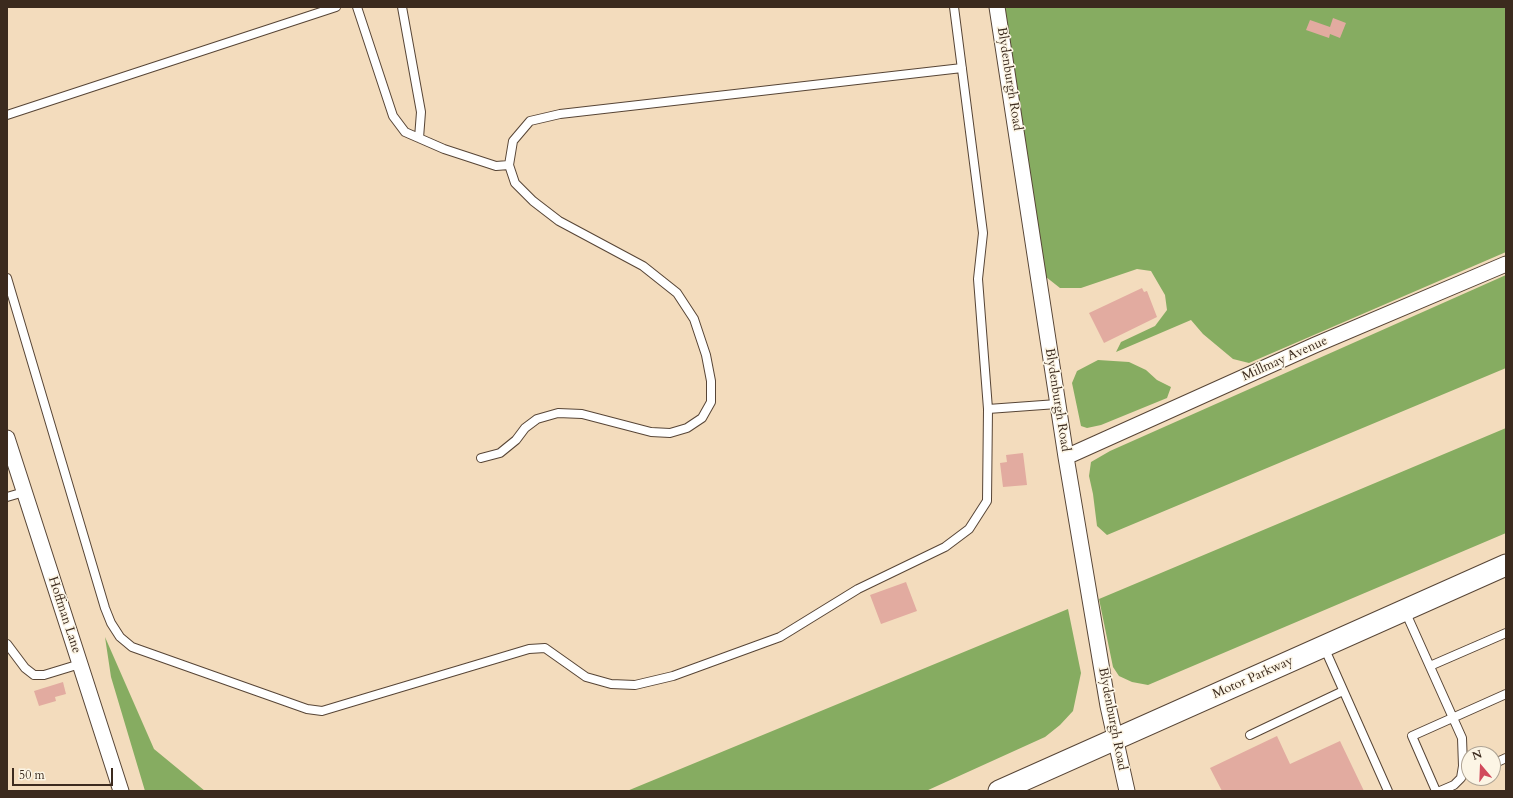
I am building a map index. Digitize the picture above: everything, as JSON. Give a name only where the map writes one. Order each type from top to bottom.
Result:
[{"type":"main road","name":"Motor Parkway","points":[[999,791],[1506,565]]},
{"type":"street","name":"Blydenburgh Road","points":[[997,7],[1057,404],[1108,706],[1127,791]]},
{"type":"street","name":"Millmay Avenue","points":[[1066,457],[1315,345],[1506,264]]},
{"type":"street","name":"Hoffman Lane","points":[[7,438],[121,791]]},
{"type":"lane","points":[[7,115],[336,7]]},
{"type":"lane","points":[[357,7],[393,116],[405,132],[444,149],[496,166],[509,165]]},
{"type":"lane","points":[[402,7],[421,112],[420,138]]},
{"type":"lane","points":[[7,278],[105,608],[120,637],[132,647],[307,709],[322,711],[529,649],[545,648],[586,677],[611,684],[635,685],[673,676],[780,637],[858,589],[945,547],[969,529],[987,501],[988,409],[978,279],[983,233],[954,7]]},
{"type":"lane","points":[[481,458],[500,453],[516,440],[525,428],[537,419],[558,413],[582,414],[651,432],[670,433],[688,428],[702,418],[711,402],[711,381],[706,355],[694,319],[677,293],[643,266],[577,231],[533,201],[516,183],[509,165],[513,141],[530,121],[560,114],[962,68]]},
{"type":"lane","points":[[988,409],[1057,404]]},
{"type":"lane","points":[[7,496],[24,492]]},
{"type":"lane","points":[[1405,610],[1454,718],[1462,738],[1462,746]]},
{"type":"lane","points":[[1430,666],[1506,633]]},
{"type":"lane","points":[[7,644],[25,668],[34,676],[44,675],[80,664]]},
{"type":"lane","points":[[1324,647],[1342,691],[1388,791]]},
{"type":"lane","points":[[1250,735],[1342,691]]},
{"type":"lane","points":[[1436,791],[1412,736],[1506,694]]},
{"type":"lane","points":[[1440,791],[1454,788],[1461,778]]},
{"type":"green space","points":[[1004,7],[1506,7],[1506,252],[1249,363],[1233,359],[1203,334],[1191,320],[1116,352],[1121,342],[1155,326],[1167,310],[1165,295],[1151,271],[1137,269],[1081,288],[1060,288],[1041,273]]},
{"type":"green space","points":[[1506,275],[1506,368],[1107,535],[1097,526],[1089,476],[1091,462],[1110,451]]},
{"type":"green space","points":[[1098,360],[1129,362],[1146,370],[1157,380],[1171,387],[1167,398],[1101,425],[1087,428],[1081,426],[1072,383],[1077,371]]},
{"type":"green space","points":[[1506,428],[1506,533],[1148,685],[1132,682],[1119,676],[1113,667],[1099,599]]},
{"type":"green space","points":[[1068,609],[1081,673],[1073,711],[1060,725],[1045,737],[926,791],[627,791]]},
{"type":"green space","points":[[105,637],[154,749],[205,791],[145,791],[111,677]]},
{"type":"building","points":[[1333,18],[1346,23],[1340,38],[1330,34],[1329,38],[1306,30],[1310,20],[1330,27]]},
{"type":"building","points":[[1142,288],[1144,292],[1147,291],[1157,317],[1104,343],[1089,313]]},
{"type":"building","points":[[1023,453],[1027,485],[1003,487],[1000,463],[1007,462],[1006,455]]},
{"type":"building","points":[[906,582],[917,611],[881,624],[870,595]]},
{"type":"building","points":[[63,682],[66,694],[55,697],[56,701],[39,706],[34,691]]},
{"type":"building","points":[[1277,736],[1290,764],[1340,741],[1364,791],[1222,791],[1210,768]]}]
